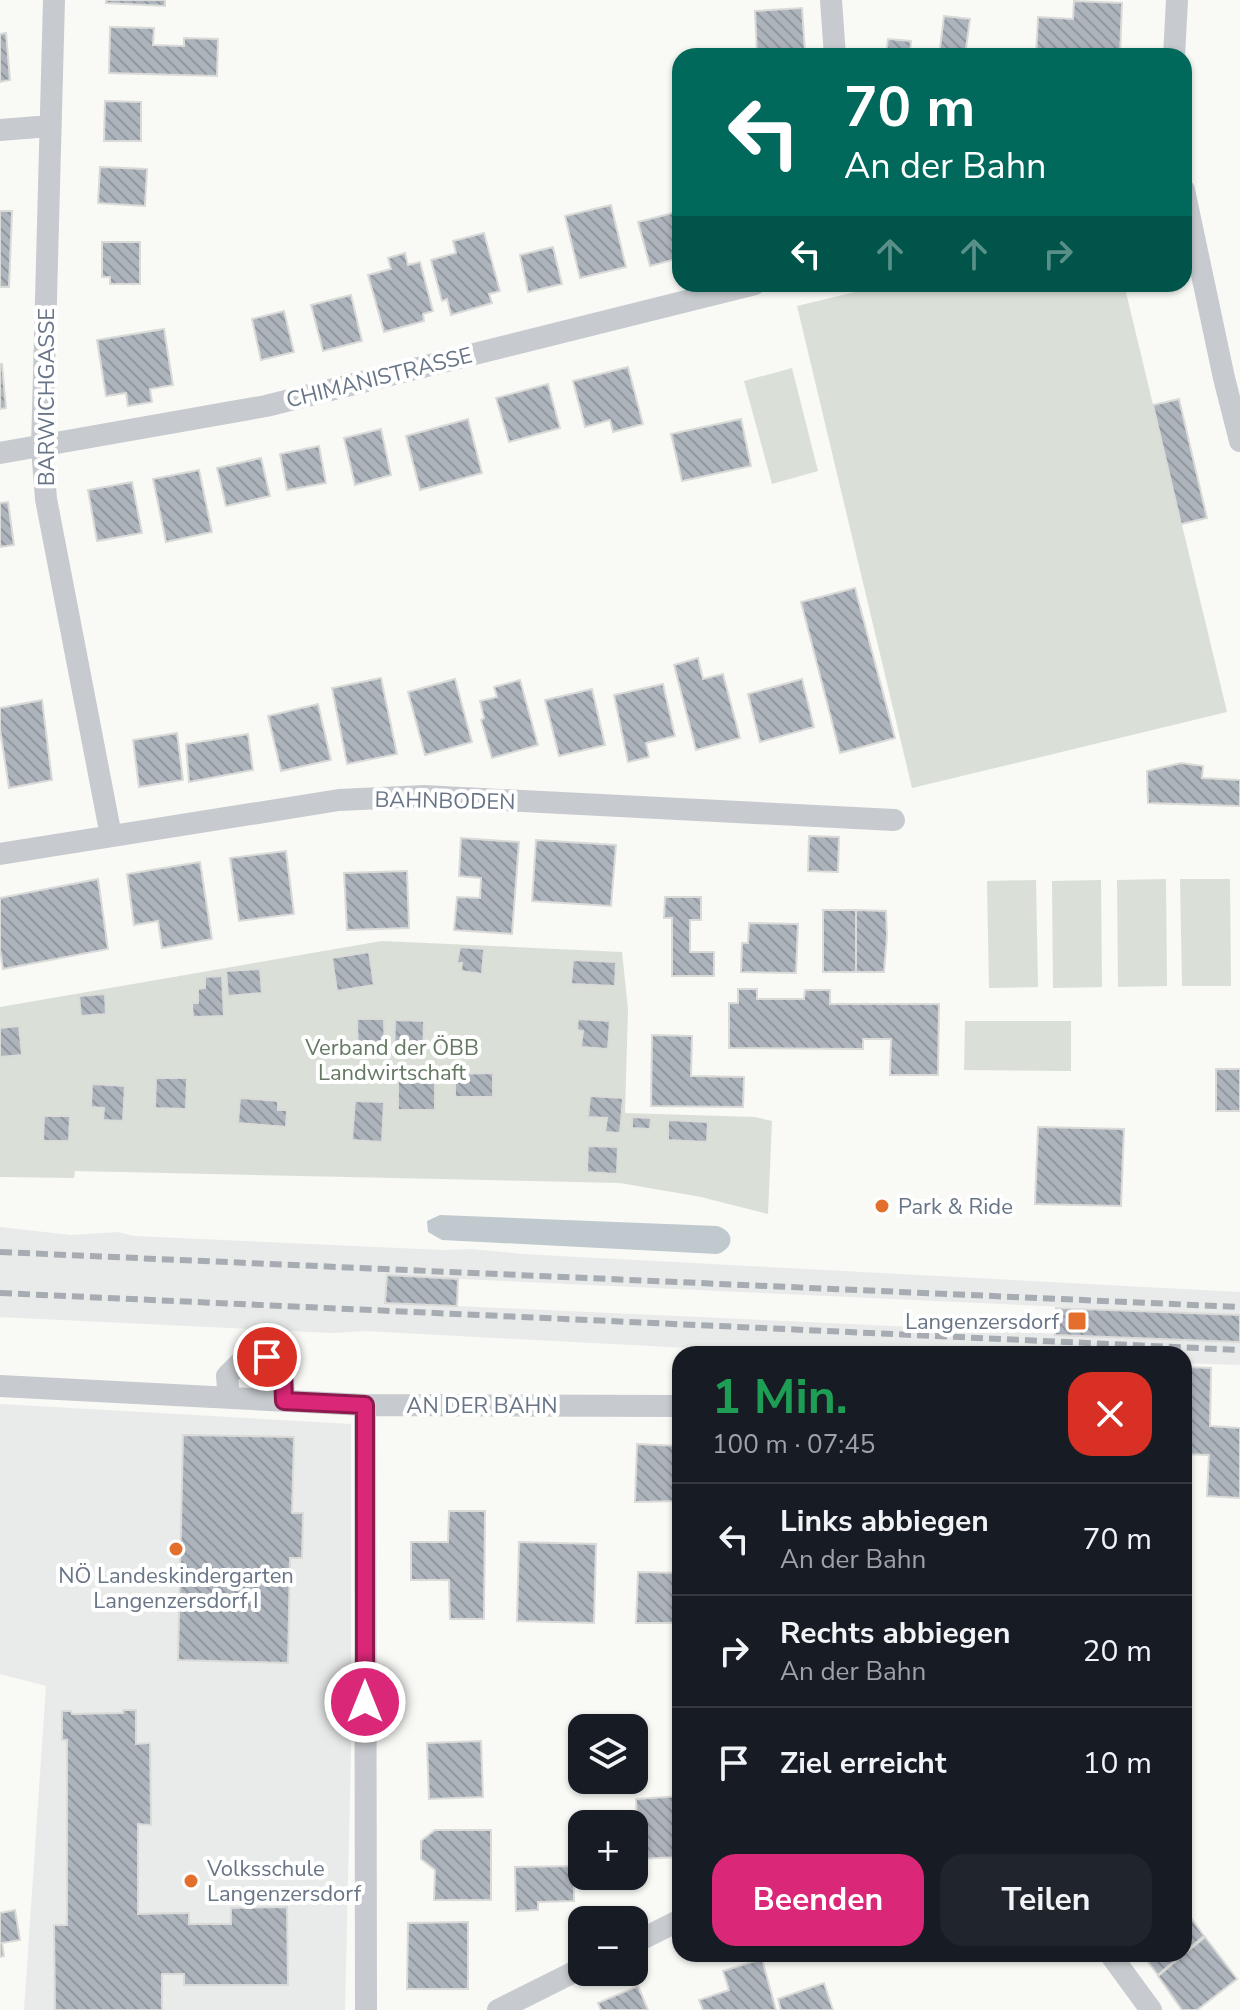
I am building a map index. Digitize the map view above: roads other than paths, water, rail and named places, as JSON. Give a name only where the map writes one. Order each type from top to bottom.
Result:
[{"type":"street","name":"BARWICHGASSE","points":[[54,0],[42,448],[46,499],[111,836]]},
{"type":"street","points":[[831,0],[834,48]]},
{"type":"street","points":[[1174,48],[1177,0]]},
{"type":"street","points":[[0,130],[50,126]]},
{"type":"street","points":[[1192,228],[1240,441]]},
{"type":"street","name":"CHIMANISTRASSE","points":[[0,453],[266,406],[723,292]]},
{"type":"street","name":"BAHNBODEN","points":[[0,854],[339,800],[424,796],[894,820]]},
{"type":"street","points":[[229,1398],[227,1376],[246,1357],[267,1357],[283,1375],[284,1401]]},
{"type":"street","name":"AN DER BAHN","points":[[0,1386],[365,1405],[672,1406]]},
{"type":"street","points":[[365,1405],[366,2010]]},
{"type":"street","points":[[648,1936],[672,1924]]},
{"type":"street","points":[[1116,1962],[1151,2010]]},
{"type":"street","points":[[498,2010],[568,1975]]},
{"type":"railway","points":[[0,1252],[1240,1307]]},
{"type":"railway","points":[[0,1293],[1153,1346]]},
{"type":"railway","points":[[1192,1348],[1240,1350]]},
{"type":"place","name":"Park & Ride","points":[[882,1206]]},
{"type":"place","name":"Langenzersdorf","points":[[1077,1321]]},
{"type":"place","name":"NÖ Landeskindergarten Langenzersdorf I","points":[[176,1549]]},
{"type":"place","name":"Volksschule Langenzersdorf","points":[[191,1881]]},
{"type":"park label","name":"Verband der ÖBB Landwirtschaft","points":[[392,1060]]}]
